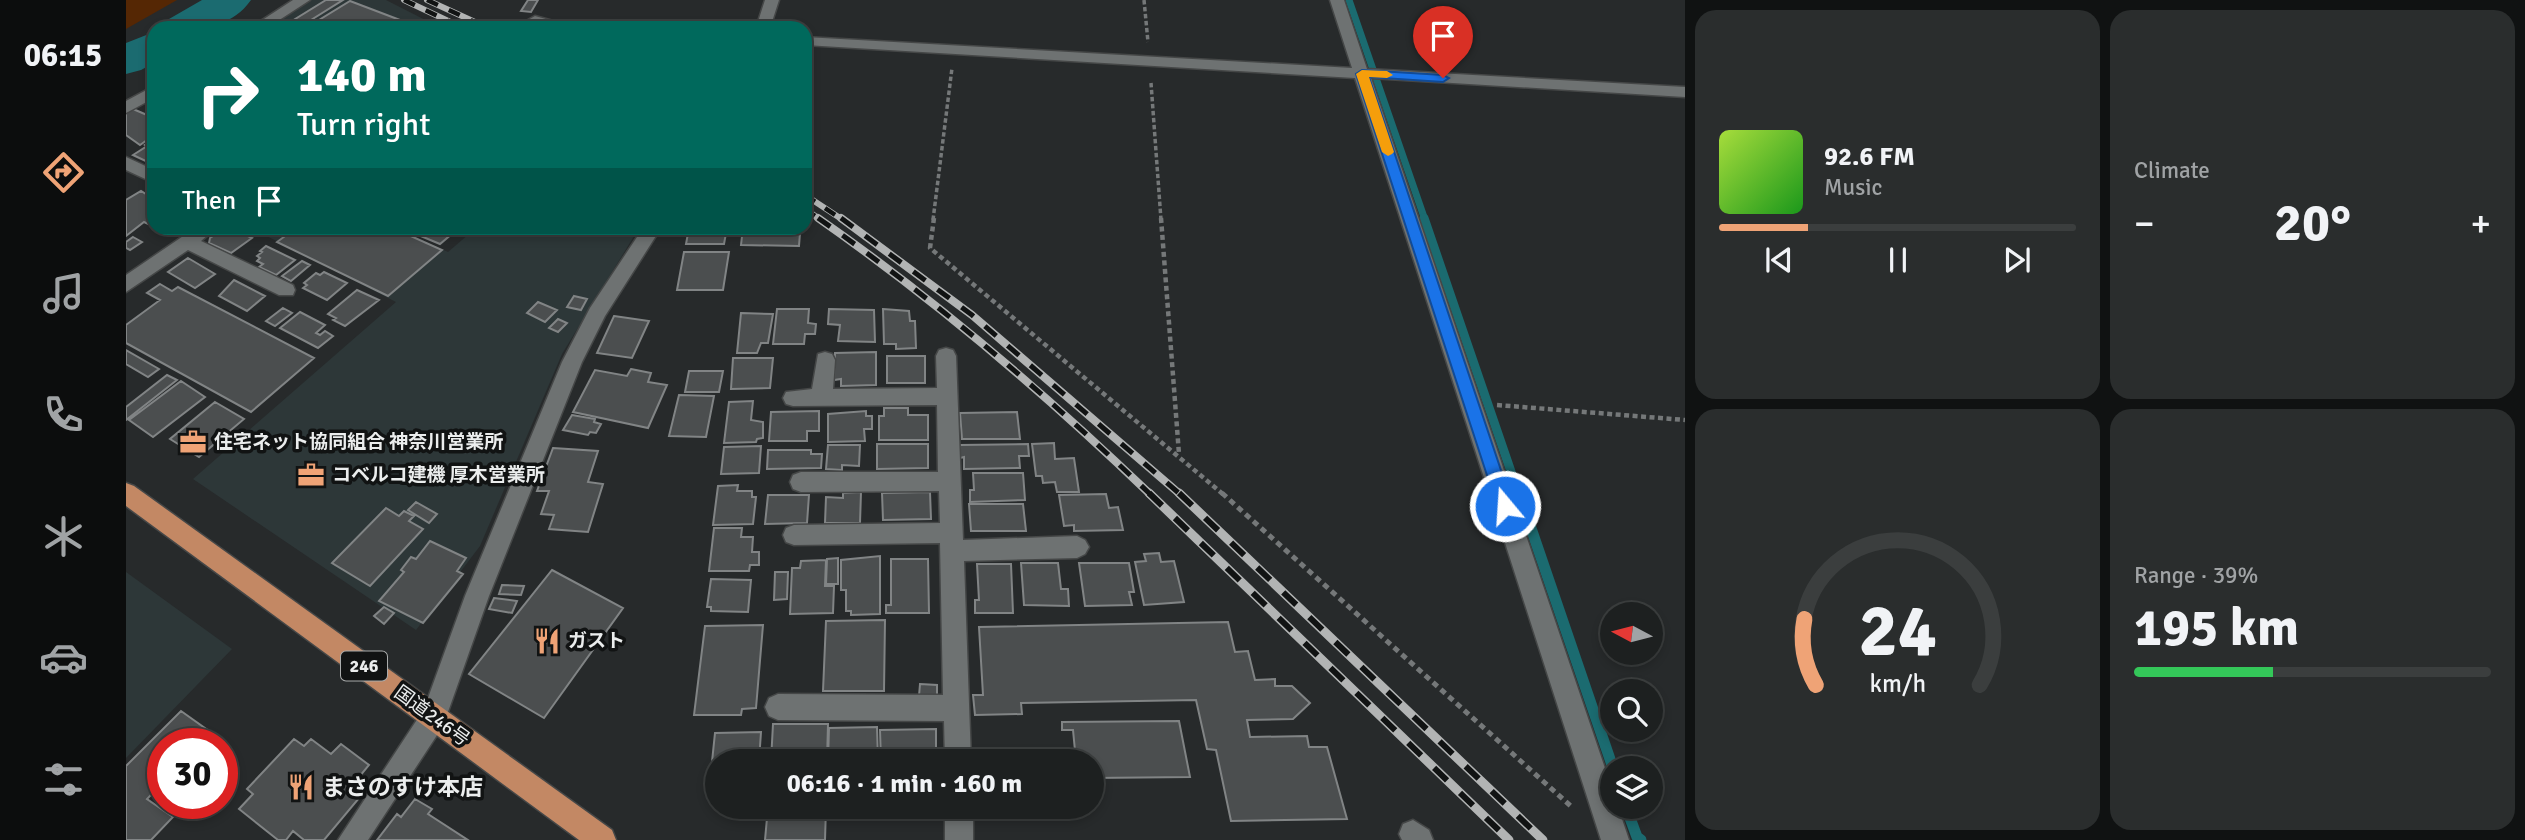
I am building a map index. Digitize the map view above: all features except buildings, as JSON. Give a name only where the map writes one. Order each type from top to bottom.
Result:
[{"type":"highway","name":"国道246号","points":[[126,494],[602,840]]},
{"type":"street","points":[[268,21],[303,0]]},
{"type":"street","points":[[765,21],[772,0]]},
{"type":"street","points":[[1337,0],[1615,840]]},
{"type":"street","points":[[812,41],[1685,92]]},
{"type":"street","points":[[126,108],[147,94]]},
{"type":"street","points":[[126,163],[147,174]]},
{"type":"street","points":[[126,285],[197,235]]},
{"type":"street","points":[[352,840],[434,717],[477,596],[572,362],[597,313],[647,235]]},
{"type":"street","points":[[187,242],[286,290]]},
{"type":"street","points":[[946,356],[958,749]]},
{"type":"street","points":[[822,397],[825,360]]},
{"type":"street","points":[[793,398],[947,396]]},
{"type":"street","points":[[801,482],[949,481]]},
{"type":"street","points":[[794,535],[952,542],[1049,538],[1077,547]]},
{"type":"street","points":[[778,707],[957,708]]},
{"type":"street","points":[[958,819],[959,840]]},
{"type":"path","points":[[1144,0],[1179,455]]},
{"type":"path","points":[[955,50],[930,248],[1179,455],[1583,818]]},
{"type":"path","points":[[1471,403],[1685,420]]},
{"type":"shaded area","points":[[126,0],[177,0],[126,29]]},
{"type":"shaded area","points":[[309,0],[386,0],[427,21],[274,21]]},
{"type":"shaded area","points":[[265,235],[411,235],[448,252],[468,235],[635,235],[562,354],[480,546],[416,630],[193,479],[396,302]]},
{"type":"shaded area","points":[[126,572],[232,649],[155,728],[147,728],[147,736],[126,758]]},
{"type":"waterway","points":[[196,21],[231,0]]},
{"type":"waterway","points":[[1349,0],[1425,220]]},
{"type":"waterway","points":[[126,61],[147,49]]},
{"type":"waterway","points":[[1424,218],[1519,495]]},
{"type":"waterway","points":[[1519,493],[1609,756]]},
{"type":"waterway","points":[[1630,819],[1637,837],[1641,840]]},
{"type":"railway","points":[[404,0],[448,21]]},
{"type":"railway","points":[[427,0],[473,21]]},
{"type":"railway","points":[[812,200],[843,220]]},
{"type":"railway","points":[[812,214],[821,220]]},
{"type":"railway","points":[[818,218],[906,282],[990,350],[1072,421],[1151,495]]},
{"type":"railway","points":[[841,218],[972,315],[1181,495]]},
{"type":"railway","points":[[1149,493],[1509,840]]},
{"type":"railway","points":[[1179,493],[1543,840]]},
{"type":"slow traffic","points":[[1387,75],[1362,74],[1388,152]]},
{"type":"place","name":"住宅ネット協同組合 神奈川営業所","points":[[193,442]]},
{"type":"place","name":"コベルコ建機 厚木営業所","points":[[311,475]]},
{"type":"place","name":"ガスト","points":[[547,641]]},
{"type":"place","name":"まさのすけ本店","points":[[301,787]]},
{"type":"route","points":[[1443,78],[1362,74],[1505,506]]}]
